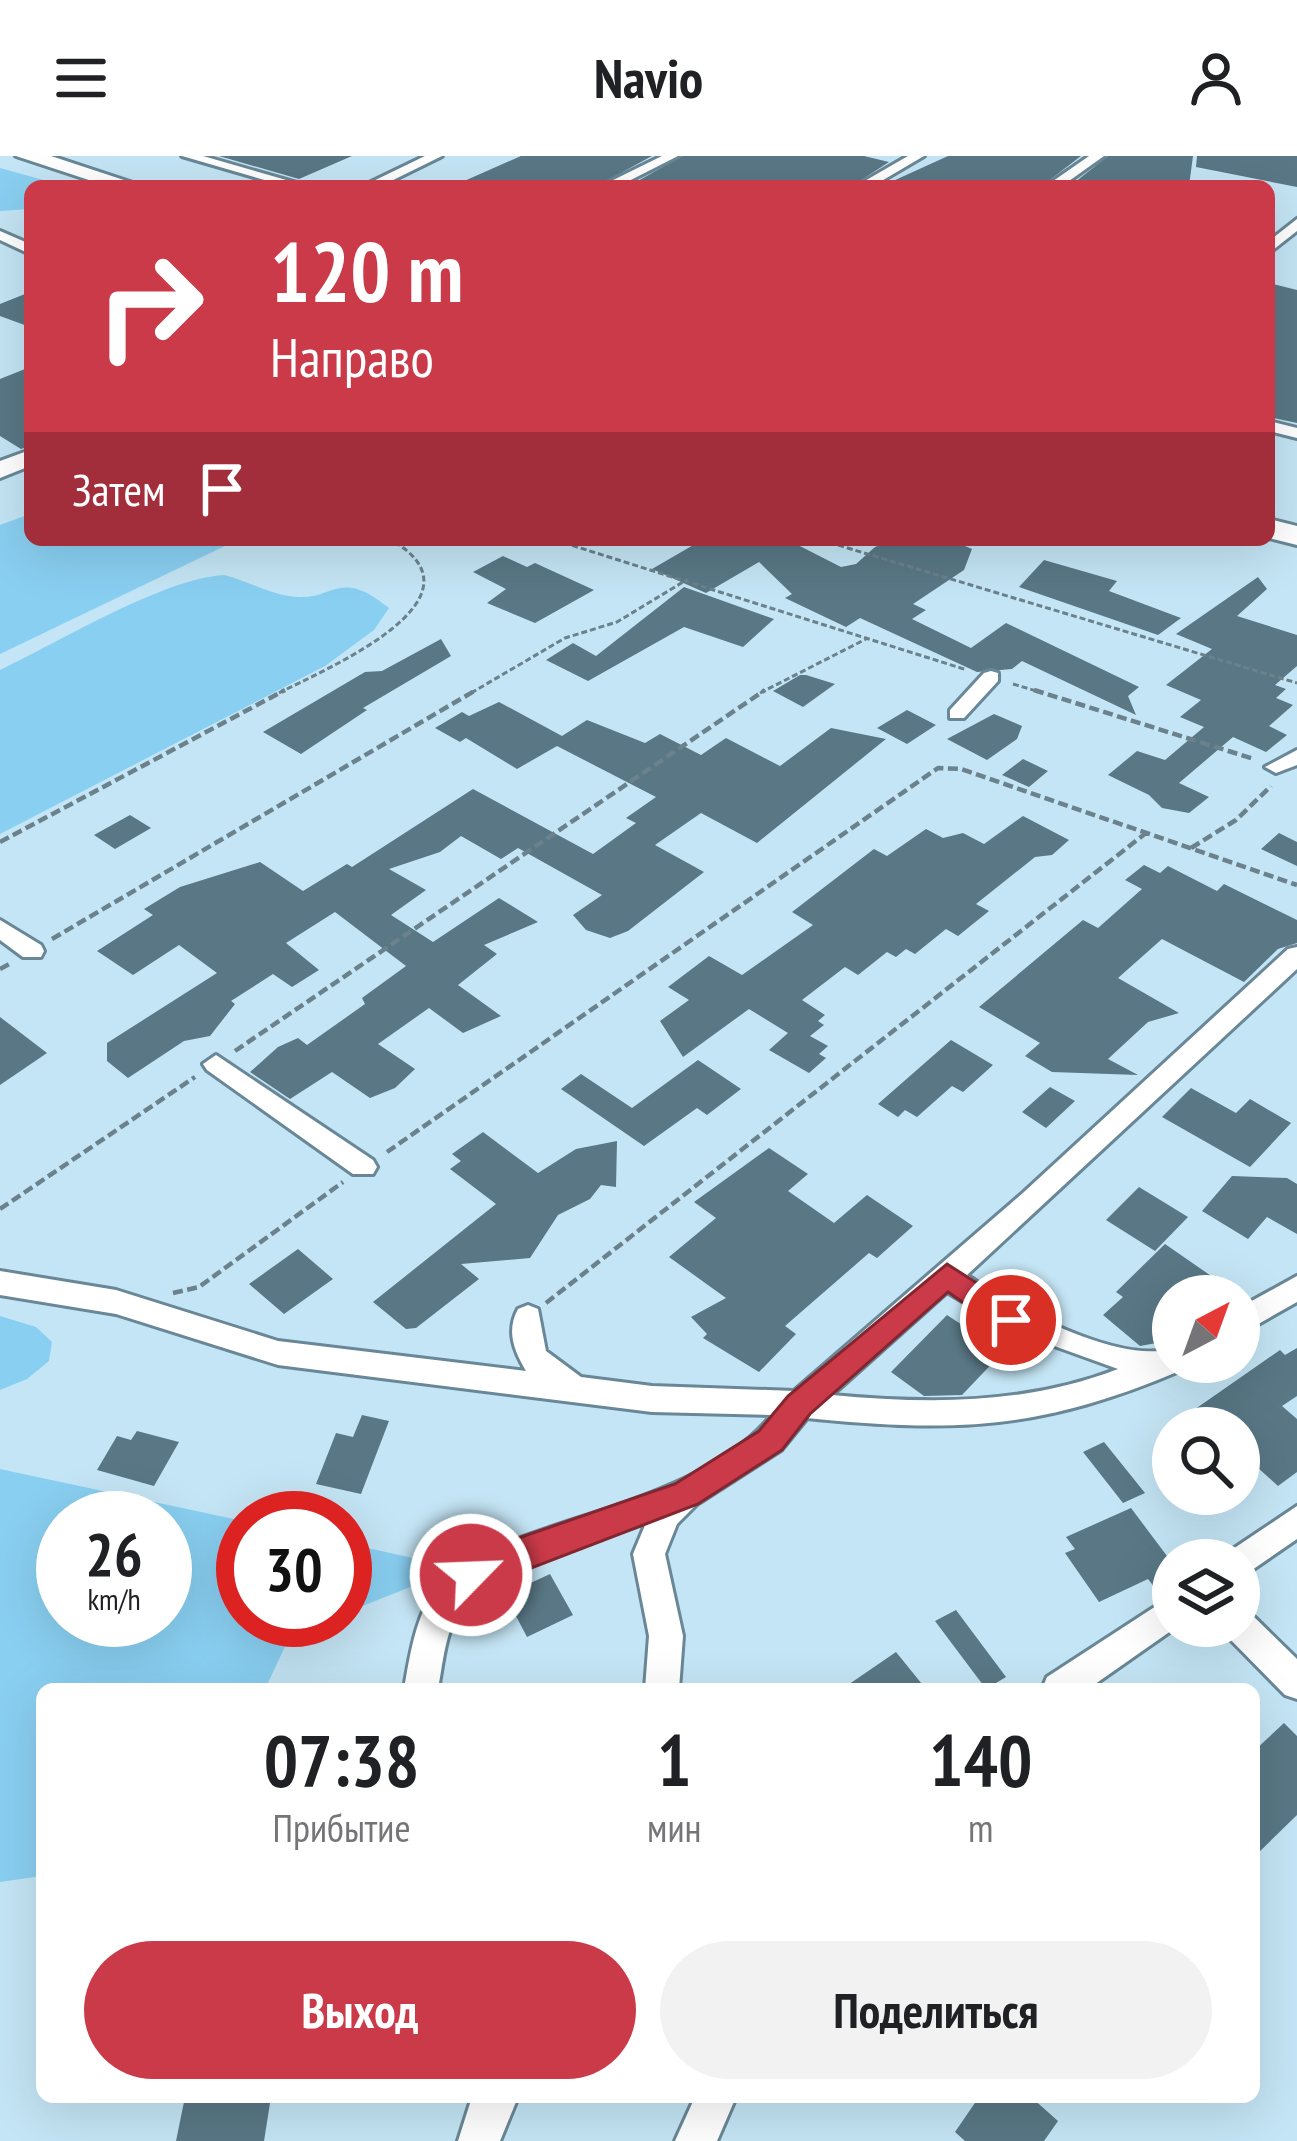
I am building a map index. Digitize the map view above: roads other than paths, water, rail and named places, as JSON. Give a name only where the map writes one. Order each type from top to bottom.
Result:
[{"type":"highway","points":[[27,156],[110,180]]},
{"type":"highway","points":[[0,164],[57,180]]},
{"type":"street","points":[[188,156],[278,180]]},
{"type":"street","points":[[383,180],[436,156]]},
{"type":"street","points":[[621,180],[672,156]]},
{"type":"street","points":[[874,180],[918,156]]},
{"type":"street","points":[[1062,180],[1098,156]]},
{"type":"street","points":[[958,714],[992,677]]},
{"type":"street","points":[[0,928],[32,950]]},
{"type":"street","points":[[662,1683],[666,1636],[650,1554],[665,1515],[686,1494],[770,1441],[799,1405],[1297,955]]},
{"type":"street","points":[[216,1064],[363,1167]]},
{"type":"street","points":[[947,1276],[1011,1320],[1064,1343],[1152,1360]]},
{"type":"street","points":[[0,1283],[116,1302],[278,1353],[580,1391],[937,1415],[992,1412],[1103,1392],[1152,1369]]},
{"type":"street","points":[[1260,1310],[1297,1288]]},
{"type":"street","points":[[528,1317],[528,1350],[541,1369],[580,1391]]},
{"type":"street","points":[[422,1683],[432,1632],[449,1595],[471,1575],[516,1554],[686,1494]]},
{"type":"street","points":[[1260,1548],[1297,1520]]},
{"type":"street","points":[[1068,1683],[1152,1625]]},
{"type":"street","points":[[1260,1646],[1297,1683]]},
{"type":"street","points":[[479,2141],[493,2103]]},
{"type":"street","points":[[695,2141],[713,2103]]}]
